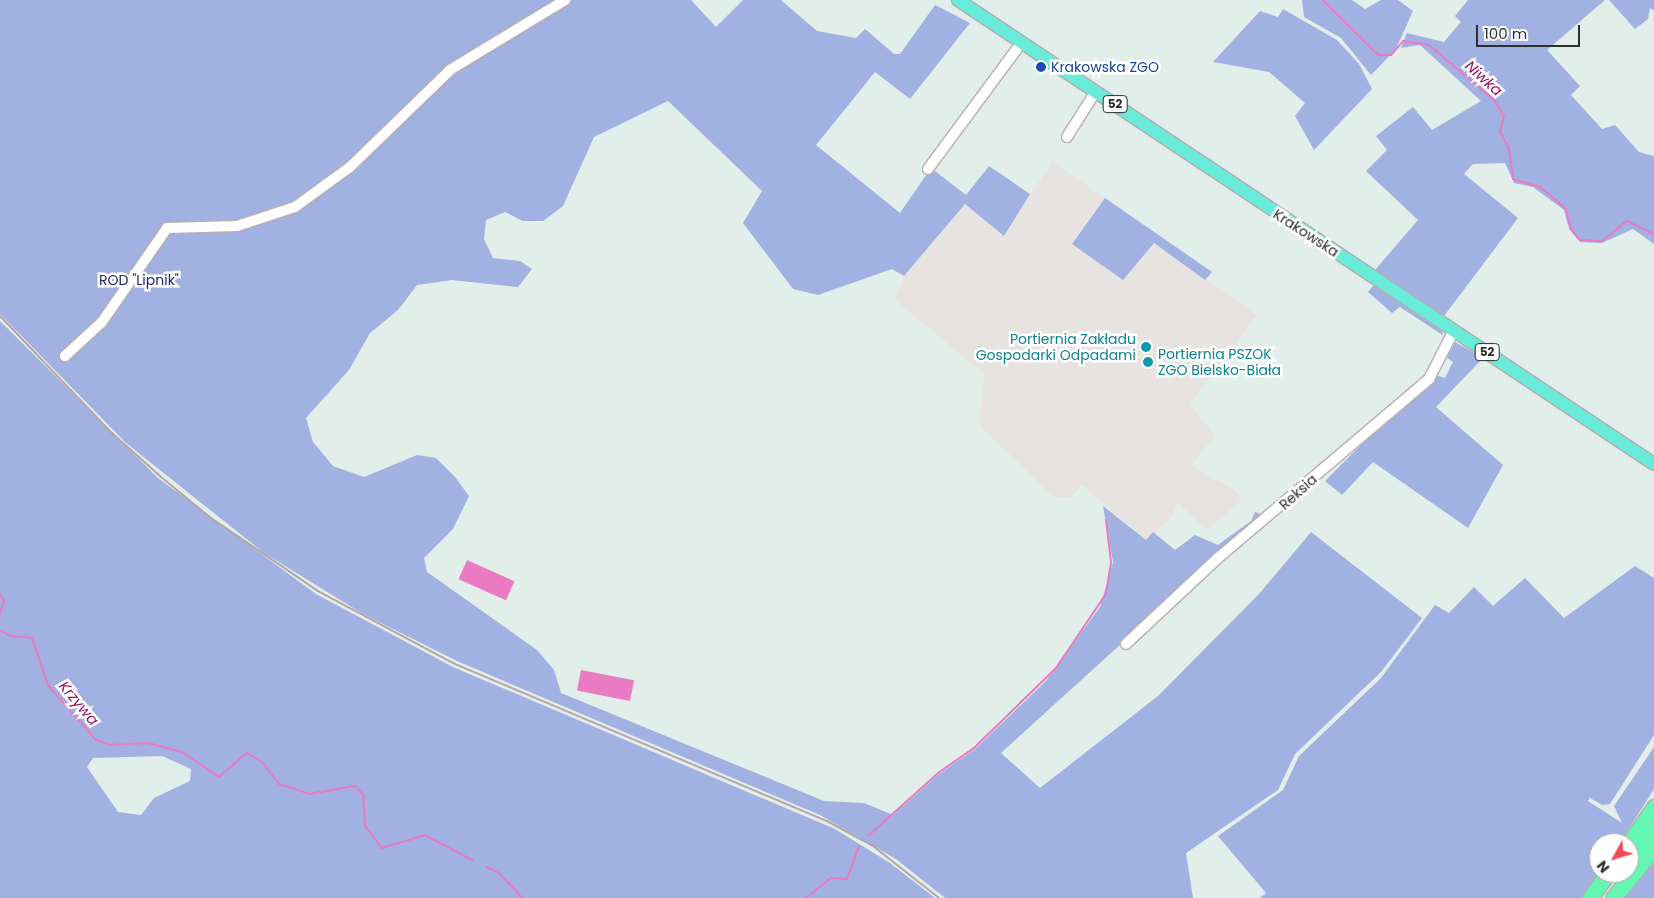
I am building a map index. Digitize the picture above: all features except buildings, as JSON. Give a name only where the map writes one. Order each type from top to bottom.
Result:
[{"type":"highway","points":[[1647,828],[1654,800]]},
{"type":"highway","points":[[1639,844],[1654,807]]},
{"type":"highway","points":[[1613,898],[1654,848]]},
{"type":"highway","points":[[1590,898],[1601,883]]},
{"type":"highway","points":[[1606,898],[1617,883]]},
{"type":"main road","name":"Krakowska","points":[[958,0],[1654,464]]},
{"type":"street","points":[[65,356],[102,322],[167,228],[237,226],[295,207],[350,167],[450,70],[565,0]]},
{"type":"street","points":[[928,169],[1022,42]]},
{"type":"street","points":[[1067,137],[1096,91]]},
{"type":"street","name":"Reksia","points":[[1126,644],[1218,558],[1430,379],[1454,330]]},
{"type":"shaded area","points":[[1052,162],[1105,198],[1072,243],[1154,242],[1257,315],[1190,404],[1215,436],[1191,465],[1237,492],[1241,500],[1207,530],[1178,503],[1170,519],[1146,540],[1082,485],[1070,497],[1054,497],[981,427],[979,416],[985,375],[895,300],[904,276],[965,204],[1004,235]]},
{"type":"shaded area","points":[[467,560],[515,581],[506,600],[458,579]]},
{"type":"shaded area","points":[[581,670],[634,680],[630,701],[577,691]]},
{"type":"green space","name":"ROD \"Lipnik\"","points":[[0,0],[691,0],[716,27],[743,0],[781,0],[817,31],[856,38],[865,29],[894,54],[900,54],[935,5],[970,23],[910,99],[875,72],[816,145],[900,213],[931,168],[966,195],[989,166],[1030,194],[1004,236],[965,204],[904,276],[892,269],[818,295],[793,289],[743,223],[762,191],[668,101],[594,137],[563,206],[543,221],[523,221],[505,212],[486,220],[484,239],[493,258],[520,261],[532,269],[518,287],[452,280],[417,285],[398,310],[370,333],[349,370],[306,418],[313,442],[333,466],[364,477],[417,455],[436,458],[455,477],[469,496],[453,529],[424,558],[427,572],[537,650],[554,670],[561,693],[824,801],[864,803],[893,815],[939,774],[975,749],[1046,681],[1100,607],[1113,562],[1103,506],[1146,540],[1153,532],[1175,550],[1195,535],[1218,545],[1251,521],[1255,512],[1263,515],[1001,753],[1040,788],[1158,696],[1259,594],[1311,532],[1422,618],[1381,672],[1295,754],[1278,790],[1186,853],[1193,898],[945,898],[896,859],[820,815],[457,661],[363,614],[264,553],[126,443],[0,314]]},
{"type":"green space","points":[[1302,0],[1352,0],[1365,9],[1381,0],[1398,0],[1413,11],[1396,49],[1371,75],[1341,38],[1304,17]]},
{"type":"green space","points":[[1468,0],[1605,0],[1547,50],[1580,86],[1571,95],[1602,129],[1615,125],[1639,152],[1654,156],[1654,244],[1633,229],[1602,243],[1580,242],[1569,229],[1564,210],[1533,187],[1514,183],[1505,163],[1473,164],[1464,174],[1518,218],[1444,316],[1375,270],[1418,220],[1366,171],[1387,150],[1376,136],[1413,107],[1432,130],[1481,101],[1420,45],[1401,48],[1407,33],[1444,42],[1461,22],[1455,16]]},
{"type":"green space","points":[[1609,0],[1654,0],[1654,11],[1650,8],[1648,19],[1635,29]]},
{"type":"green space","points":[[1283,9],[1337,40],[1359,64],[1372,89],[1314,150],[1295,116],[1305,103],[1269,72],[1213,62],[1260,11],[1278,17]]},
{"type":"green space","points":[[1105,198],[1212,272],[1205,280],[1154,243],[1123,280],[1072,244]]},
{"type":"green space","points":[[1374,285],[1440,329],[1444,336],[1400,307],[1392,313],[1368,292]]},
{"type":"green space","points":[[0,321],[158,478],[316,594],[453,667],[835,829],[890,863],[935,898],[0,898]],"holes":[[[162,756],[191,769],[190,781],[154,798],[141,815],[118,812],[87,767],[93,758]]]},
{"type":"green space","points":[[1455,342],[1483,358],[1436,407],[1503,465],[1468,528],[1373,462],[1342,495],[1325,481],[1398,408],[1438,376],[1445,378],[1453,362],[1447,358]]},
{"type":"green space","points":[[1635,566],[1654,578],[1654,735],[1610,804],[1602,805],[1590,798],[1588,801],[1622,823],[1614,806],[1654,747],[1654,789],[1626,833],[1589,833],[1589,883],[1591,883],[1581,898],[1260,898],[1266,893],[1218,836],[1283,790],[1299,756],[1381,678],[1435,605],[1449,613],[1474,587],[1493,606],[1525,578],[1564,618]]},
{"type":"green space","points":[[1654,858],[1654,898],[1622,898],[1634,883],[1639,883],[1639,877]]},
{"type":"waterway","name":"Niwka","points":[[1323,0],[1378,55],[1391,55],[1403,41],[1429,45],[1495,101],[1504,116],[1500,132],[1509,149],[1513,179],[1540,187],[1566,209],[1571,229],[1580,240],[1602,241],[1627,221],[1654,234]]},
{"type":"waterway","points":[[869,835],[938,773],[974,748],[1056,668],[1106,594],[1111,562],[1106,520]]},
{"type":"waterway","name":"Krzywa","points":[[0,594],[4,601],[0,614]]},
{"type":"waterway","name":"Krzywa","points":[[0,630],[11,636],[32,638],[48,685],[96,740],[110,745],[148,743],[182,752],[219,777],[247,753],[262,762],[279,784],[309,794],[354,786],[363,794],[365,826],[382,848],[425,835],[474,861]]},
{"type":"waterway","points":[[806,898],[831,878],[847,879],[859,846]]},
{"type":"waterway","name":"Krzywa","points":[[486,867],[499,873],[522,898]]},
{"type":"railway","points":[[0,316],[112,433],[161,477],[211,518],[318,591],[455,664],[827,821],[873,846],[939,898]]},
{"type":"place","name":"Krakowska ZGO","points":[[1041,67]]},
{"type":"place","name":"Portiernia Zakładu Gospodarki Odpadami","points":[[1146,347]]},
{"type":"place","name":"Portiernia PSZOK ZGO Bielsko-Biała","points":[[1148,362]]}]
